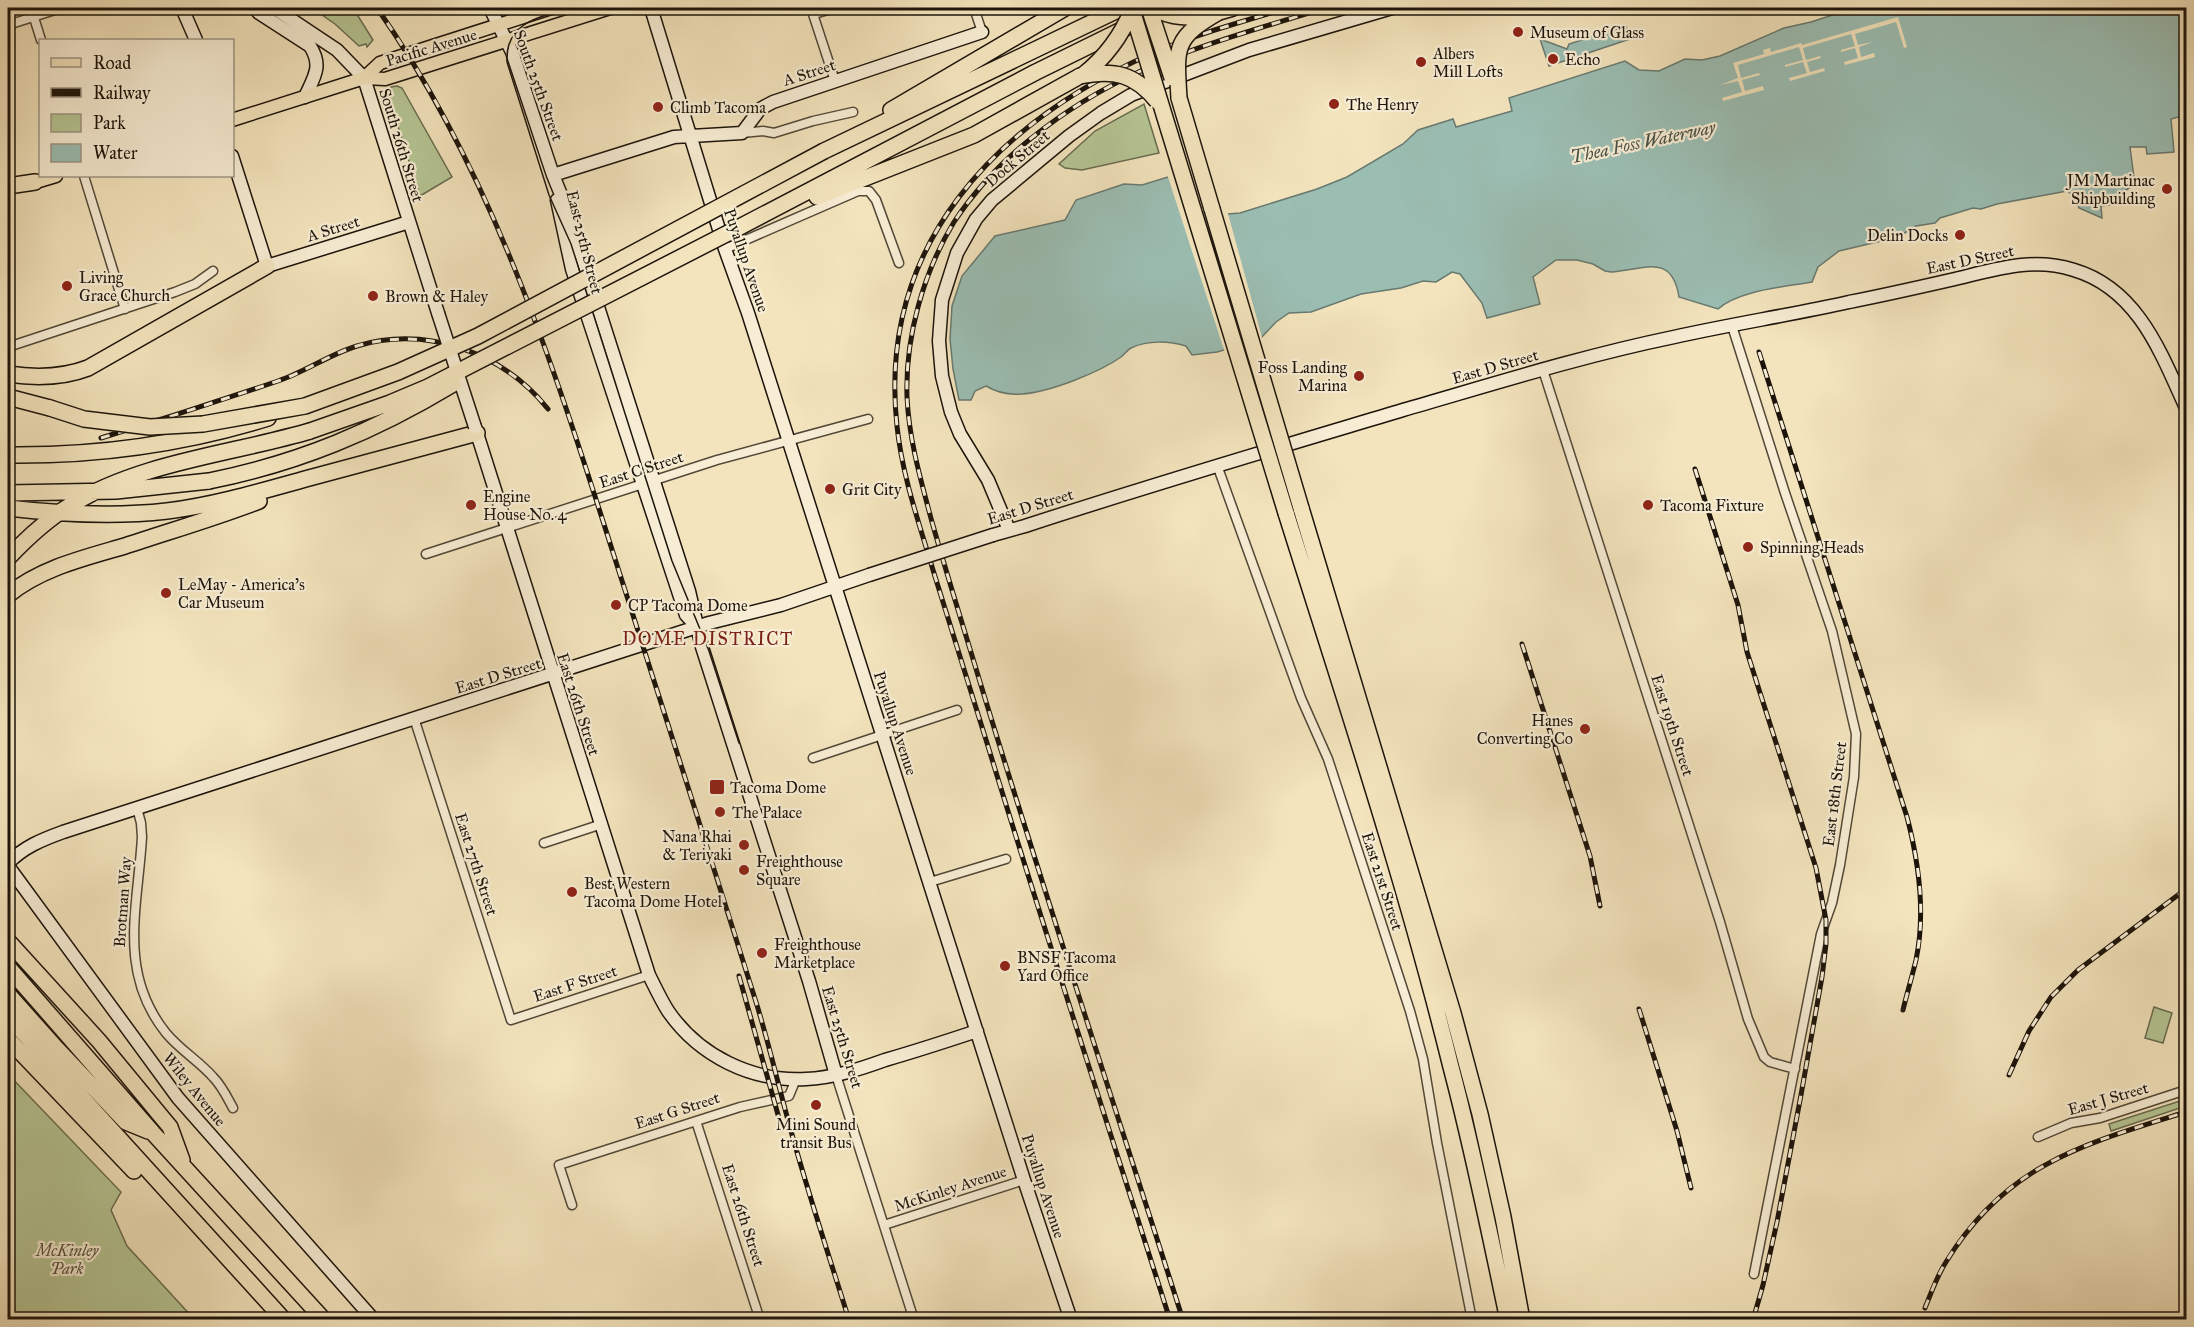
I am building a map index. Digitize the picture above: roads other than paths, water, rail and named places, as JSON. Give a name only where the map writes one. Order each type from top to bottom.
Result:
[{"type":"highway","points":[[734,230],[968,137],[1080,76],[1111,48],[1123,30],[1129,8]]},
{"type":"highway","points":[[1129,8],[1162,106],[1378,808],[1428,981],[1482,1194],[1508,1320]]},
{"type":"highway","points":[[942,87],[1129,8],[1185,17],[1226,10]]},
{"type":"highway","points":[[8,558],[22,543],[71,505],[127,478],[187,461],[276,441],[390,403],[555,322],[1079,50],[1167,8]]},
{"type":"highway","points":[[1121,30],[1180,8]]},
{"type":"highway","points":[[8,455],[91,452],[205,436],[306,406],[398,372],[478,336],[942,87],[1064,9]]},
{"type":"highway","points":[[1179,98],[1177,62],[1182,41],[1191,30],[1226,10]]},
{"type":"highway","points":[[1148,11],[1179,98],[1450,1003],[1480,1114],[1503,1217],[1522,1320]]},
{"type":"highway","points":[[1143,46],[1148,11]]},
{"type":"highway","points":[[1080,76],[1109,73],[1126,76],[1143,86],[1162,106]]},
{"type":"highway","points":[[8,186],[35,182]]},
{"type":"highway","points":[[8,374],[46,377],[71,374],[88,368],[267,266]]},
{"type":"highway","points":[[8,493],[77,493],[176,486],[240,475],[311,454],[365,432],[405,412],[555,322]]},
{"type":"highway","points":[[8,397],[84,419],[150,427],[203,424],[306,406]]},
{"type":"highway","points":[[8,508],[119,514],[167,511],[240,497],[476,430]]},
{"type":"highway","points":[[8,595],[30,580],[64,565],[217,517],[334,472]]},
{"type":"highway","points":[[8,941],[99,1041],[170,1127],[185,1168]]},
{"type":"highway","points":[[8,967],[153,1133],[324,1320]]},
{"type":"highway","points":[[8,994],[126,1122],[153,1133]]},
{"type":"highway","points":[[8,1016],[284,1320]]},
{"type":"highway","points":[[8,1039],[278,1320]]},
{"type":"highway","points":[[1503,1217],[1532,1320]]},
{"type":"main road","name":"Pacific Avenue","points":[[364,78],[380,63],[551,8]]},
{"type":"main road","name":"Pacific Avenue","points":[[234,119],[364,78],[385,80],[610,8]]},
{"type":"main road","points":[[8,191],[52,177]]},
{"type":"street","points":[[31,8],[41,39]]},
{"type":"street","points":[[8,25],[61,8]]},
{"type":"street","points":[[182,8],[196,39]]},
{"type":"street","points":[[255,8],[259,13],[310,46],[316,55],[317,66],[305,96]]},
{"type":"street","points":[[274,8],[337,50],[364,78]]},
{"type":"street","name":"South 25th Street","points":[[490,8],[508,41],[553,176]]},
{"type":"street","name":"Puyallup Avenue","points":[[651,8],[725,249],[748,313],[1024,1180],[1071,1320]]},
{"type":"street","points":[[835,8],[813,11],[835,81]]},
{"type":"street","points":[[974,8],[982,32]]},
{"type":"street","name":"Dock Street","points":[[1009,530],[988,480],[960,434],[944,385],[939,340],[942,300],[949,274],[965,236],[992,200],[1069,136],[1131,95],[1227,58],[1392,8]]},
{"type":"street","name":"A Street","points":[[742,133],[760,109],[767,105],[982,32]]},
{"type":"street","name":"South 26th Street","points":[[364,78],[409,222]]},
{"type":"street","points":[[553,176],[674,138],[762,131],[774,133],[853,112]]},
{"type":"street","points":[[234,162],[267,266]]},
{"type":"street","name":"East 25th Street","points":[[553,176],[568,256],[647,483],[686,615],[698,627],[702,647],[914,1320]]},
{"type":"street","points":[[84,177],[125,309]]},
{"type":"street","points":[[725,249],[858,191],[869,191],[876,200],[899,263]]},
{"type":"street","name":"A Street","points":[[267,266],[409,222]]},
{"type":"street","name":"East 26th Street","points":[[409,222],[649,975],[669,1012],[683,1029],[711,1054],[740,1069],[761,1076],[796,1079],[836,1075]]},
{"type":"street","name":"East D Street","points":[[8,865],[19,852],[35,842],[137,808],[730,616],[781,605],[1211,466],[1543,369],[1674,337],[1848,303],[2014,264],[2050,264],[2083,273],[2107,285],[2135,311],[2152,335],[2187,408]]},
{"type":"street","points":[[8,348],[195,284],[213,271]]},
{"type":"street","name":"East 18th Street","points":[[1732,326],[1832,631],[1856,734],[1854,777],[1840,865],[1832,903],[1821,934],[1795,1069],[1788,1092],[1754,1274]]},
{"type":"street","name":"East 19th Street","points":[[1543,369],[1720,922],[1748,1019],[1764,1057],[1770,1062],[1795,1069]]},
{"type":"street","name":"East C Street","points":[[426,554],[647,483],[868,418]]},
{"type":"street","name":"East 21st Street","points":[[1211,466],[1301,698],[1328,759],[1410,1011],[1423,1059],[1472,1320]]},
{"type":"street","points":[[813,758],[957,710]]},
{"type":"street","name":"East 27th Street","points":[[414,718],[511,1020]]},
{"type":"street","name":"Brotman Way","points":[[137,808],[142,837],[132,944],[141,988],[157,1021],[166,1033],[213,1077],[233,1108]]},
{"type":"street","points":[[544,843],[602,824]]},
{"type":"street","points":[[930,882],[1006,859]]},
{"type":"street","name":"Wiley Avenue","points":[[8,865],[178,1098],[374,1320]]},
{"type":"street","name":"East F Street","points":[[511,1020],[649,975]]},
{"type":"street","points":[[836,1075],[977,1031]]},
{"type":"street","name":"East G Street","points":[[572,1205],[559,1165],[740,1107],[789,1096],[796,1079]]},
{"type":"street","name":"East J Street","points":[[2038,1137],[2071,1124],[2100,1118],[2187,1090]]},
{"type":"street","name":"East 26th Street","points":[[696,1121],[760,1320]]},
{"type":"street","name":"McKinley Avenue","points":[[884,1225],[1024,1180]]},
{"type":"water","name":"Thea Foss Waterway","points":[[1854,8],[2186,8],[2186,115],[2171,119],[2174,152],[2147,154],[2146,147],[2130,147],[2135,185],[2123,192],[2117,204],[2101,206],[2102,218],[2079,208],[2074,196],[2067,191],[1981,209],[1973,208],[1940,218],[1935,223],[1916,226],[1898,237],[1839,251],[1818,267],[1812,282],[1750,293],[1718,309],[1679,297],[1670,274],[1663,269],[1645,267],[1611,272],[1577,260],[1556,260],[1533,277],[1540,304],[1487,318],[1482,303],[1460,274],[1452,272],[1436,282],[1423,281],[1401,288],[1361,294],[1311,312],[1289,313],[1276,322],[1259,340],[1217,352],[1192,355],[1186,346],[1179,344],[1158,342],[1144,344],[1131,348],[1121,357],[1100,369],[1059,386],[1032,393],[1016,394],[986,386],[975,391],[971,400],[959,400],[950,339],[952,306],[962,276],[995,236],[1065,220],[1076,200],[1124,184],[1142,185],[1171,176],[1228,214],[1240,213],[1317,189],[1347,177],[1403,144],[1418,130],[1453,119],[1456,127],[1512,111],[1509,98],[1625,61],[1639,70],[1659,71],[1685,59],[1702,60],[1720,56],[1784,28]]},
{"type":"water","points":[[1626,26],[1630,39],[1549,66],[1540,39],[1567,49],[1569,44]]},
{"type":"tram line","points":[[572,8],[537,18],[519,29],[508,48],[507,62],[549,195],[571,244],[672,561],[709,651],[739,743]]},
{"type":"railway","points":[[377,8],[420,75],[458,144],[492,215],[550,362],[756,1002],[788,1121],[849,1320]]},
{"type":"railway","points":[[1170,1320],[1032,888],[912,499],[899,444],[896,361],[907,301],[928,246],[959,197],[998,153],[1044,115],[1096,81],[1169,46],[1287,8]]},
{"type":"railway","points":[[1183,1320],[1030,842],[932,522],[910,429],[907,397],[909,352],[925,284],[954,222],[995,171],[1044,128],[1100,92],[1159,63],[1325,8]]},
{"type":"railway","points":[[101,438],[278,381],[347,349],[384,340],[410,339],[437,342],[487,359],[530,389],[548,409]]},
{"type":"railway","points":[[1759,352],[1911,834],[1918,870],[1921,924],[1916,960],[1903,1010]]},
{"type":"railway","points":[[1695,469],[1738,605],[1747,652],[1816,868],[1826,920],[1822,977],[1801,1095],[1777,1222],[1753,1320]]},
{"type":"railway","points":[[1522,644],[1590,856],[1600,906]]},
{"type":"railway","points":[[2009,1075],[2029,1031],[2051,997],[2078,970],[2186,889]]},
{"type":"railway","points":[[739,976],[782,1129]]},
{"type":"railway","points":[[1639,1009],[1677,1131],[1691,1188]]},
{"type":"railway","points":[[1925,1308],[1943,1267],[1969,1229],[1994,1202],[2021,1180],[2050,1162],[2081,1148],[2186,1112]]},
{"type":"place","name":"Museum of Glass","points":[[1518,32]]},
{"type":"place","name":"Echo","points":[[1553,59]]},
{"type":"place","name":"Albers Mill Lofts","points":[[1421,62]]},
{"type":"place","name":"The Henry","points":[[1334,104]]},
{"type":"place","name":"Climb Tacoma","points":[[658,107]]},
{"type":"place","name":"JM Martinac Shipbuilding","points":[[2167,189]]},
{"type":"place","name":"Delin Docks","points":[[1960,235]]},
{"type":"place","name":"Living Grace Church","points":[[67,286]]},
{"type":"place","name":"Brown & Haley","points":[[373,296]]},
{"type":"place","name":"Foss Landing Marina","points":[[1359,376]]},
{"type":"place","name":"Grit City","points":[[830,489]]},
{"type":"place","name":"Engine House No. 4","points":[[471,505]]},
{"type":"place","name":"Tacoma Fixture","points":[[1648,505]]},
{"type":"place","name":"Spinning Heads","points":[[1748,547]]},
{"type":"place","name":"LeMay - America's Car Museum","points":[[166,593]]},
{"type":"place","name":"CP Tacoma Dome","points":[[616,605]]},
{"type":"place","name":"Hanes Converting Co","points":[[1585,729]]},
{"type":"place","name":"Tacoma Dome","points":[[717,787]]},
{"type":"place","name":"The Palace","points":[[720,812]]},
{"type":"place","name":"Nana Rhai & Teriyaki","points":[[744,845]]},
{"type":"place","name":"Freighthouse Square","points":[[744,870]]},
{"type":"place","name":"Best Western Tacoma Dome Hotel","points":[[572,892]]},
{"type":"place","name":"Freighthouse Marketplace","points":[[762,953]]},
{"type":"place","name":"BNSF Tacoma Yard Office","points":[[1005,966]]},
{"type":"place","name":"Mini Sound transit Bus","points":[[816,1105]]},
{"type":"district","name":"DOME DISTRICT","points":[[708,639]]},
{"type":"park label","name":"McKinley Park","points":[[67,1259]]}]
